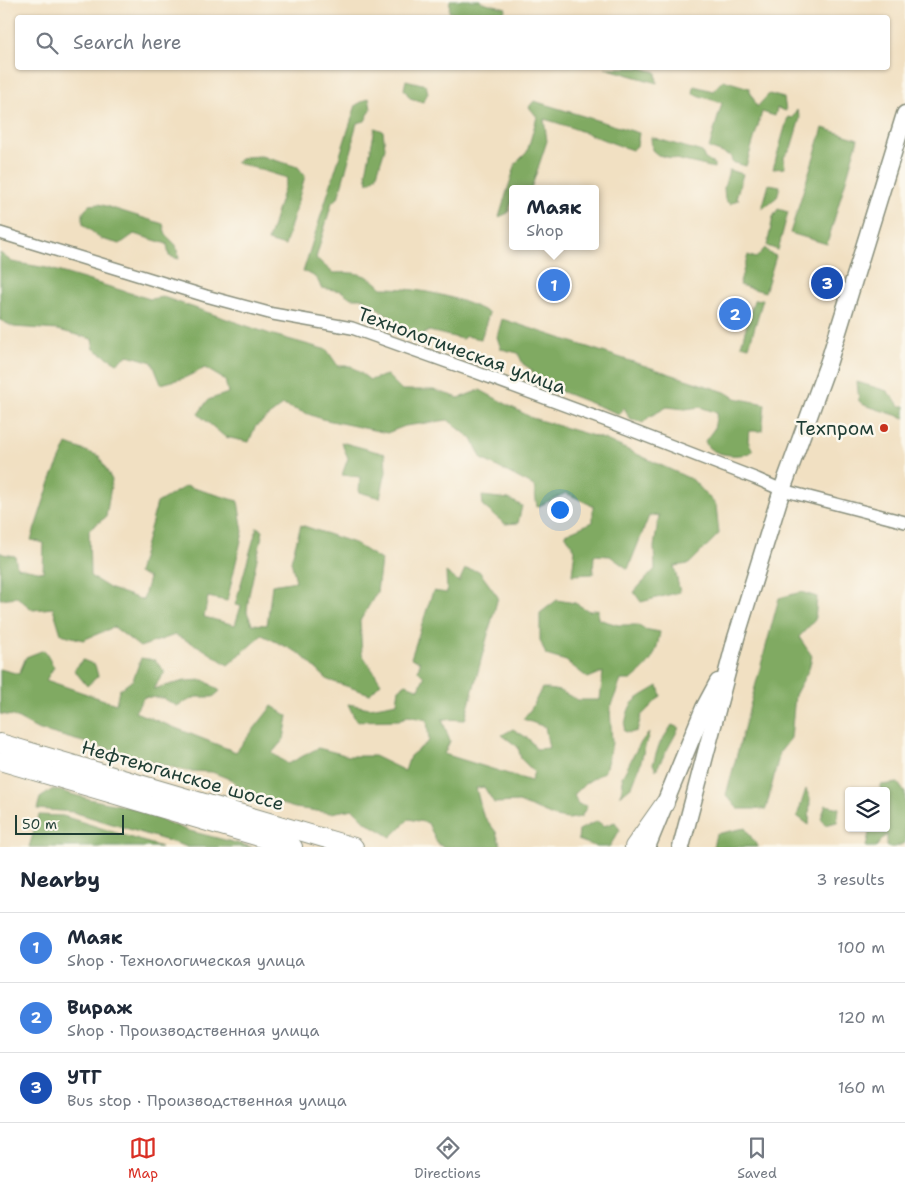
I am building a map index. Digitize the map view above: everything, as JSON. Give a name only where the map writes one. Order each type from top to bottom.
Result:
[{"type":"main road","points":[[680,847],[728,663],[782,490],[829,361],[905,114]]},
{"type":"main road","points":[[647,847],[704,708],[728,663]]},
{"type":"main road","name":"Нефтеюганское шоссе","points":[[0,743],[354,847]]},
{"type":"main road","name":"Нефтеюганское шоссе","points":[[0,761],[293,847]]},
{"type":"main road","points":[[634,847],[665,803]]},
{"type":"street","name":"Технологическая улица","points":[[0,233],[216,299],[273,314],[352,328],[578,410],[782,490],[905,522]]},
{"type":"green space","points":[[450,0],[480,0],[506,8],[502,15],[459,15],[449,12]]},
{"type":"green space","points":[[612,70],[648,70],[656,72],[657,83]]},
{"type":"green space","points":[[406,80],[426,85],[428,93],[423,102],[410,98],[404,89]]},
{"type":"green space","points":[[723,80],[749,88],[757,107],[769,94],[784,98],[786,111],[777,108],[775,116],[762,112],[746,166],[732,162],[731,156],[709,148],[722,103],[693,94],[694,86],[713,91]]},
{"type":"green space","points":[[369,98],[371,109],[365,121],[357,123],[353,145],[338,198],[332,202],[316,258],[333,273],[359,274],[371,279],[382,288],[424,291],[477,307],[489,313],[481,339],[466,336],[462,339],[429,331],[422,335],[394,326],[391,317],[362,298],[351,298],[341,291],[321,288],[315,277],[303,272],[356,105]]},
{"type":"green space","points":[[534,101],[639,133],[637,146],[632,150],[544,119],[547,141],[532,185],[509,185],[516,163],[527,152],[537,117],[529,107]]},
{"type":"green space","points":[[797,110],[800,118],[791,148],[784,157],[785,168],[773,169],[788,117],[792,118]]},
{"type":"green space","points":[[375,128],[383,131],[385,148],[376,177],[368,183],[366,173]]},
{"type":"green space","points":[[823,128],[858,139],[827,244],[790,233]]},
{"type":"green space","points":[[651,137],[702,152],[705,159],[714,164],[714,168],[658,155],[652,150]]},
{"type":"green space","points":[[261,156],[298,167],[305,176],[285,246],[268,241],[287,178],[235,162],[245,157]]},
{"type":"green space","points":[[729,170],[743,174],[736,198],[739,199],[730,204],[725,200],[724,188]]},
{"type":"green space","points":[[769,184],[780,186],[777,197],[762,209]]},
{"type":"green space","points":[[509,185],[509,210],[508,213],[499,217]]},
{"type":"green space","points":[[99,204],[163,224],[166,235],[176,245],[179,259],[169,256],[167,244],[134,234],[120,244],[101,239],[83,224],[83,213],[89,205]]},
{"type":"green space","points":[[778,209],[788,212],[778,250],[767,246],[773,217]]},
{"type":"green space","points":[[765,248],[769,253],[776,256],[765,292],[739,285],[748,255],[756,258]]},
{"type":"green space","points":[[0,253],[12,262],[47,268],[150,299],[163,297],[270,334],[327,350],[338,366],[351,366],[370,380],[387,375],[402,390],[434,390],[459,398],[480,390],[532,418],[604,439],[693,480],[716,505],[719,534],[689,564],[674,566],[680,592],[641,602],[634,592],[655,569],[654,547],[659,515],[649,516],[628,569],[610,556],[594,555],[593,574],[572,575],[575,550],[565,534],[593,522],[593,506],[566,493],[537,507],[534,486],[482,459],[472,439],[448,420],[405,426],[387,433],[322,419],[283,405],[255,427],[249,442],[225,437],[198,414],[208,400],[228,393],[225,380],[205,368],[184,378],[161,384],[152,362],[128,355],[117,363],[94,349],[92,339],[58,330],[14,327],[0,320]]},
{"type":"green space","points":[[763,299],[749,347],[741,345],[754,300]]},
{"type":"green space","points":[[502,319],[725,392],[735,398],[765,404],[762,431],[749,431],[748,441],[753,451],[743,455],[731,455],[718,453],[709,448],[705,441],[714,429],[717,413],[700,407],[685,409],[667,407],[649,417],[643,423],[629,418],[624,407],[619,414],[534,381],[532,370],[523,364],[518,353],[501,349],[497,337]]},
{"type":"green space","points":[[857,382],[887,391],[900,406],[905,406],[905,418],[864,405],[859,401]]},
{"type":"green space","points":[[341,442],[385,454],[386,472],[380,498],[359,492],[360,477],[342,475],[348,458]]},
{"type":"green space","points":[[67,444],[99,456],[112,480],[106,517],[89,530],[90,576],[111,589],[143,600],[149,578],[138,573],[157,503],[186,486],[238,501],[243,532],[227,601],[208,597],[204,617],[235,625],[241,606],[235,605],[257,527],[263,531],[249,595],[247,612],[252,624],[267,625],[272,585],[296,581],[291,561],[301,525],[354,543],[381,560],[377,592],[360,621],[362,654],[381,683],[370,694],[328,680],[299,653],[262,635],[228,665],[200,647],[175,635],[140,647],[114,627],[83,640],[61,634],[53,608],[33,610],[17,597],[0,599],[0,552],[15,556],[17,567],[43,572],[44,543],[31,540],[51,479]]},
{"type":"green space","points":[[482,496],[509,499],[522,506],[518,523],[505,524],[483,506]]},
{"type":"green space","points":[[465,569],[479,571],[498,597],[465,720],[442,719],[450,741],[444,754],[531,781],[534,772],[521,759],[518,747],[502,735],[513,729],[529,739],[536,749],[549,748],[545,727],[523,719],[531,709],[542,688],[560,691],[578,700],[600,700],[603,672],[588,678],[566,661],[546,655],[540,640],[540,613],[557,600],[575,603],[589,611],[598,609],[598,619],[618,625],[637,625],[644,629],[660,632],[657,648],[648,664],[631,680],[621,680],[610,708],[612,743],[605,771],[586,783],[574,795],[578,804],[587,806],[581,817],[568,819],[555,817],[519,802],[494,803],[484,787],[476,788],[483,815],[496,832],[501,847],[443,847],[437,843],[428,823],[409,819],[391,837],[366,822],[353,809],[331,813],[295,808],[246,794],[232,780],[212,772],[186,771],[37,729],[13,716],[0,714],[0,669],[19,674],[26,657],[44,650],[54,667],[46,680],[116,704],[119,690],[133,680],[141,658],[155,660],[165,672],[153,689],[185,681],[204,680],[220,691],[213,697],[196,697],[177,706],[163,698],[144,697],[135,712],[236,752],[272,706],[288,716],[284,739],[272,753],[288,764],[318,748],[349,756],[374,756],[405,771],[410,756],[429,741],[427,720],[408,716],[399,720],[356,721],[348,704],[370,708],[397,703],[399,689],[406,684],[419,689],[424,677],[418,671],[420,662],[411,658],[433,591],[447,593],[446,572],[459,582]]},
{"type":"green space","points":[[801,592],[817,597],[815,620],[799,637],[812,656],[809,669],[795,695],[791,738],[780,752],[766,809],[738,809],[726,795],[779,598]]},
{"type":"green space","points":[[83,660],[95,665],[98,676],[87,686],[74,670]]},
{"type":"green space","points":[[658,686],[661,696],[641,716],[637,731],[630,733],[624,731],[628,713],[633,702]]},
{"type":"green space","points":[[672,725],[679,728],[656,770],[653,764],[659,745]]},
{"type":"green space","points":[[649,733],[632,786],[620,796],[623,785],[622,777],[637,749]]},
{"type":"green space","points":[[898,783],[905,793],[905,843],[895,847],[887,847],[887,834],[876,847],[866,847],[869,832],[890,832],[890,787],[881,787],[881,785]]},
{"type":"green space","points":[[53,789],[133,808],[186,830],[252,847],[188,847],[73,812],[37,809],[40,798]]},
{"type":"green space","points":[[806,789],[810,799],[809,825],[797,816]]},
{"type":"green space","points":[[826,805],[839,808],[837,822],[825,825],[821,818]]},
{"type":"green space","points":[[39,815],[63,816],[161,847],[29,847]]},
{"type":"green space","points":[[597,821],[604,826],[615,822],[620,830],[609,847],[597,847],[578,840],[579,830]]},
{"type":"green space","points":[[745,828],[758,847],[713,847],[716,834]]},
{"type":"place","name":"УТГ","points":[[827,283]]},
{"type":"place","name":"Маяк","points":[[554,285]]},
{"type":"place","name":"Вираж","points":[[735,314]]},
{"type":"place","name":"Техпром","points":[[884,428]]}]
